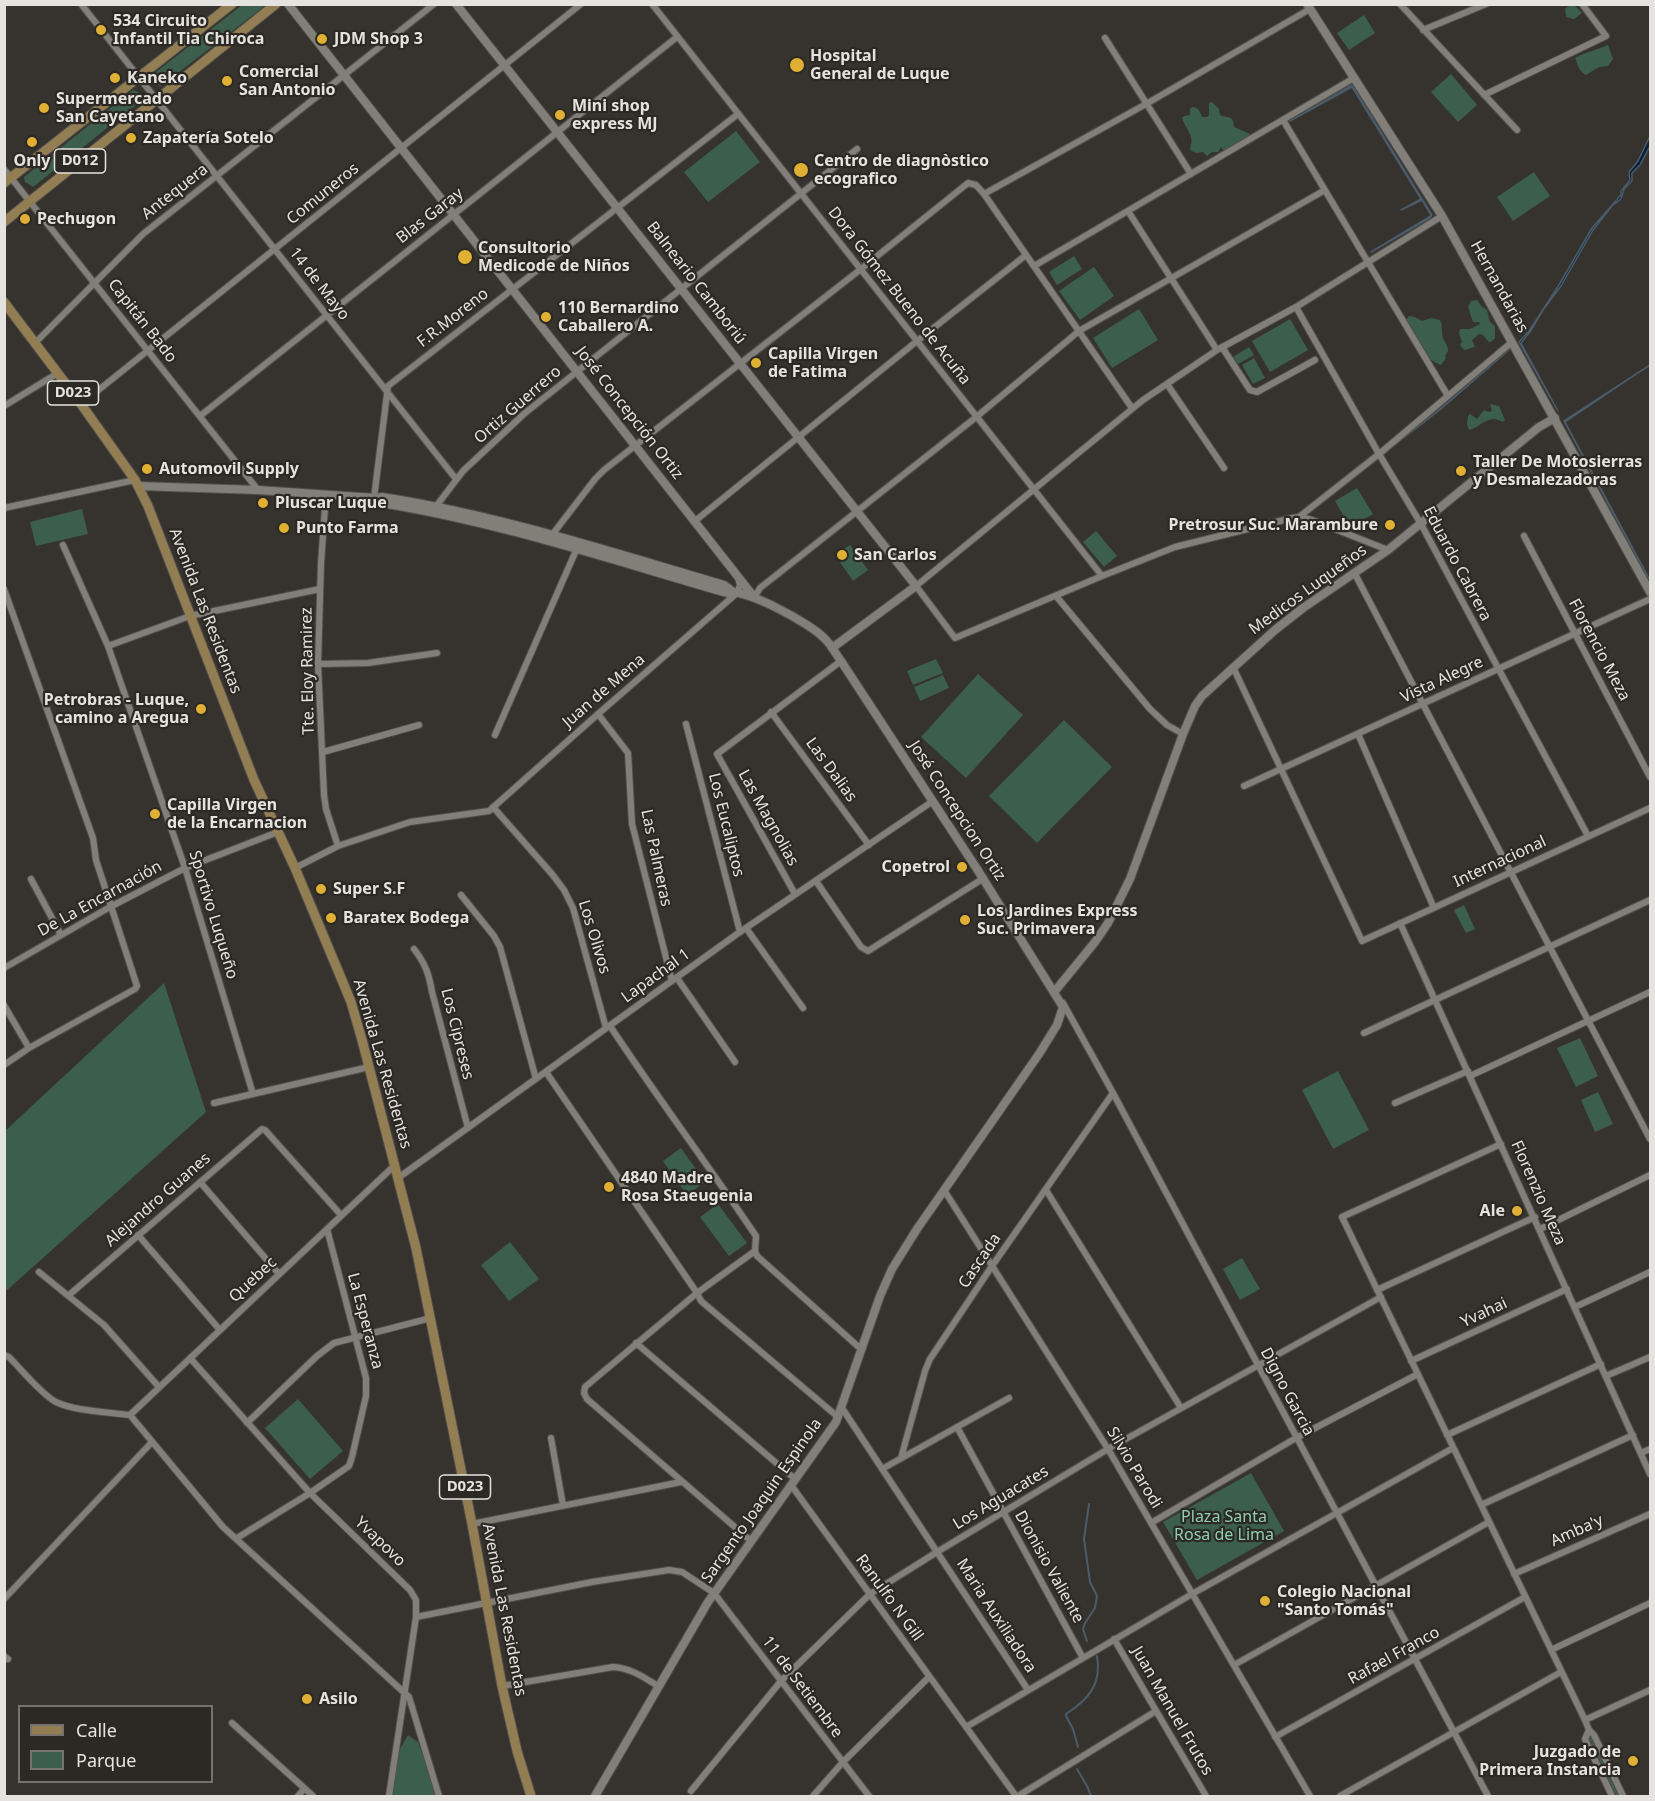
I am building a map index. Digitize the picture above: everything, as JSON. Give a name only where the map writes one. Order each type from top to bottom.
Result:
[{"type":"main road","name":"D012","points":[[7,176],[232,4]]},
{"type":"main road","name":"D012","points":[[4,222],[276,4]]},
{"type":"main road","name":"Avenida Las Residentas","points":[[4,302],[137,483],[148,506],[254,780],[295,867],[351,1002],[396,1164],[431,1318],[502,1686],[531,1797]]},
{"type":"street","name":"14 de Mayo","points":[[81,4],[456,479]]},
{"type":"street","name":"José Concepción Ortiz","points":[[288,4],[754,598]]},
{"type":"street","name":"Antequera","points":[[35,342],[143,234],[434,4]]},
{"type":"street","name":"Balneario Camboriú","points":[[456,4],[955,638],[1056,596]]},
{"type":"street","name":"Comuneros","points":[[81,404],[581,4]]},
{"type":"street","name":"Dora Gómez Bueno de Acuña","points":[[652,4],[1102,576]]},
{"type":"street","points":[[1400,4],[1517,130]]},
{"type":"street","points":[[1423,30],[1486,4]]},
{"type":"street","points":[[1484,95],[1606,36],[1582,4]]},
{"type":"street","points":[[984,194],[1146,104],[1309,7]]},
{"type":"street","name":"Hernandarias","points":[[1309,7],[1442,216],[1650,592]]},
{"type":"street","name":"Blas Garay","points":[[200,416],[677,37]]},
{"type":"street","points":[[1105,38],[1191,174]]},
{"type":"street","points":[[1034,266],[1354,78]]},
{"type":"street","name":"F.R.Moreno","points":[[386,391],[388,386],[738,114]]},
{"type":"street","points":[[1283,120],[1448,396]]},
{"type":"street","name":"Ortiz Guerrero","points":[[434,509],[456,479],[525,413],[857,149]]},
{"type":"street","name":"Capitán Bado","points":[[7,176],[30,201],[258,490]]},
{"type":"street","points":[[552,535],[595,479],[635,445],[861,269],[965,184],[973,183],[984,194],[1132,408]]},
{"type":"street","points":[[754,598],[760,588],[858,512],[1079,331],[1325,190]]},
{"type":"street","points":[[1128,211],[1171,279],[1250,390],[1257,392],[1315,360]]},
{"type":"street","points":[[434,509],[724,585],[734,592],[782,610],[811,627],[832,648],[916,586],[1132,408],[1220,349],[1296,306],[1442,216]]},
{"type":"street","points":[[695,521],[1026,255]]},
{"type":"street","name":"Eduardo Cabrera","points":[[1296,306],[1421,524],[1588,836]]},
{"type":"street","points":[[1183,734],[1167,725],[1150,709],[1056,596],[1175,548],[1299,517],[1379,454],[1512,342]]},
{"type":"street","points":[[4,406],[58,373]]},
{"type":"street","points":[[1167,384],[1224,468]]},
{"type":"street","points":[[375,498],[386,391]]},
{"type":"street","name":"Medicos Luqueños","points":[[1054,992],[1095,942],[1120,902],[1183,734],[1202,696],[1284,622],[1388,550],[1539,427],[1555,418]]},
{"type":"street","points":[[4,508],[137,483],[326,494],[375,498],[381,503],[434,509],[552,535],[578,546]]},
{"type":"street","name":"Tte. Eloy Ramirez","points":[[326,494],[318,664],[324,795],[338,846]]},
{"type":"street","points":[[1299,517],[1388,550]]},
{"type":"street","name":"Florencio Meza","points":[[1524,536],[1650,777]]},
{"type":"street","name":"Sportivo Luqueño","points":[[63,546],[108,646],[185,868],[253,1094]]},
{"type":"street","points":[[495,735],[578,546]]},
{"type":"street","points":[[734,592],[740,585],[737,574]]},
{"type":"street","points":[[1355,574],[1650,1138]]},
{"type":"street","points":[[4,589],[93,838],[96,860],[136,987],[29,1048],[4,1065]]},
{"type":"street","points":[[108,646],[190,616],[320,589]]},
{"type":"street","name":"Juan de Mena","points":[[491,809],[734,592]]},
{"type":"street","name":"Vista Alegre","points":[[1244,786],[1650,599]]},
{"type":"street","name":"José Concepcion Ortiz","points":[[832,648],[984,878],[1061,1000]]},
{"type":"street","points":[[318,664],[368,663],[437,652]]},
{"type":"street","points":[[771,712],[841,661]]},
{"type":"street","points":[[1233,667],[1281,769]]},
{"type":"street","name":"Las Magnolias","points":[[771,712],[719,751],[717,755],[795,894]]},
{"type":"street","name":"Las Dalias","points":[[771,712],[869,845]]},
{"type":"street","name":"Las Palmeras","points":[[598,714],[628,753],[632,824],[674,979]]},
{"type":"street","name":"Los Eucaliptos","points":[[686,724],[740,932]]},
{"type":"street","points":[[323,752],[419,725]]},
{"type":"street","points":[[1358,734],[1434,908]]},
{"type":"street","name":"Internacional","points":[[1281,769],[1362,941],[1650,808]]},
{"type":"street","name":"Lapachal 1","points":[[399,1178],[740,932],[933,801]]},
{"type":"street","points":[[295,867],[338,846],[410,822],[491,809]]},
{"type":"street","name":"Los Olivos","points":[[491,809],[564,890],[573,908],[608,1027],[756,1236],[756,1251]]},
{"type":"street","name":"De La Encarnación","points":[[4,968],[110,907],[185,868],[278,832]]},
{"type":"street","points":[[816,881],[861,947],[868,951],[984,878]]},
{"type":"street","points":[[31,879],[61,935]]},
{"type":"street","points":[[461,896],[494,936],[500,947],[536,1079]]},
{"type":"street","points":[[1364,1033],[1650,900]]},
{"type":"street","name":"Florenzio Meza","points":[[1401,923],[1650,1474]]},
{"type":"street","points":[[746,928],[803,1008]]},
{"type":"street","name":"Los Cipreses","points":[[414,949],[429,974],[468,1128]]},
{"type":"street","points":[[674,979],[735,1062]]},
{"type":"street","points":[[1395,1103],[1469,1073],[1650,992]]},
{"type":"street","name":"Digno Garcia","points":[[1061,1000],[1488,1797]]},
{"type":"street","name":"Sargento Joaquin Espinola","points":[[595,1797],[714,1593],[838,1417],[880,1296],[892,1269],[1039,1054],[1057,1025],[1063,1007],[1061,1000]]},
{"type":"street","points":[[4,1005],[29,1048]]},
{"type":"street","points":[[214,1103],[369,1067]]},
{"type":"street","points":[[546,1072],[701,1301],[838,1417]]},
{"type":"street","name":"Cascada","points":[[901,1458],[930,1359],[992,1266],[1113,1094]]},
{"type":"street","name":"Alejandro Guanes","points":[[69,1295],[261,1129],[265,1130],[341,1215]]},
{"type":"street","points":[[1501,1144],[1342,1217],[1623,1797]]},
{"type":"street","name":"Quebec","points":[[130,1415],[396,1164]]},
{"type":"street","points":[[1540,1229],[1650,1175]]},
{"type":"street","points":[[200,1182],[279,1274]]},
{"type":"street","name":"Silvio Parodi","points":[[944,1190],[1108,1449],[1310,1797]]},
{"type":"street","points":[[1046,1190],[1181,1408]]},
{"type":"street","points":[[1377,1290],[1535,1217]]},
{"type":"street","name":"La Esperanza","points":[[237,1538],[310,1494],[346,1469],[352,1457],[367,1384],[327,1229]]},
{"type":"street","points":[[138,1235],[220,1330]]},
{"type":"street","points":[[751,1541],[587,1399],[584,1393],[585,1387],[697,1293],[756,1251],[763,1263],[862,1350]]},
{"type":"street","points":[[39,1272],[110,1331],[159,1387]]},
{"type":"street","points":[[1575,1307],[1650,1272]]},
{"type":"street","name":"Yvahai","points":[[1411,1361],[1567,1289]]},
{"type":"street","name":"Los Aguacates","points":[[691,1791],[781,1681],[870,1594],[1108,1449],[1381,1298]]},
{"type":"street","points":[[248,1423],[333,1344],[431,1318]]},
{"type":"street","name":"Ranulfo N Gill","points":[[636,1343],[793,1482],[929,1677],[1017,1797]]},
{"type":"street","points":[[4,1355],[9,1357],[48,1397],[56,1402],[130,1415],[223,1527],[404,1692],[411,1700],[439,1797]]},
{"type":"street","points":[[1606,1376],[1650,1357]]},
{"type":"street","name":"Yvapovo","points":[[190,1358],[310,1494],[410,1590],[416,1600],[416,1617],[389,1797]]},
{"type":"street","points":[[1447,1435],[1601,1364]]},
{"type":"street","points":[[1151,1523],[1296,1438],[1418,1374]]},
{"type":"street","points":[[882,1468],[1009,1398]]},
{"type":"street","name":"Maria Auxiliadora","points":[[842,1407],[1028,1690]]},
{"type":"street","name":"Dionisio Valiente","points":[[957,1427],[1083,1658]]},
{"type":"street","points":[[1481,1505],[1633,1435]]},
{"type":"street","points":[[551,1438],[563,1505]]},
{"type":"street","points":[[4,1599],[152,1442]]},
{"type":"street","points":[[966,1727],[1192,1594],[1453,1448]]},
{"type":"street","points":[[1641,1453],[1650,1449]]},
{"type":"street","points":[[472,1524],[681,1482]]},
{"type":"street","name":"Amba'y","points":[[1514,1574],[1650,1514]]},
{"type":"street","points":[[1234,1665],[1489,1522]]},
{"type":"street","name":"11 de Setiembre","points":[[416,1617],[592,1582],[669,1569],[682,1572],[714,1593],[869,1797]]},
{"type":"street","name":"Rafael Franco","points":[[1275,1737],[1525,1597]]},
{"type":"street","points":[[1551,1650],[1650,1603]]},
{"type":"street","name":"Juan Manuel Frutos","points":[[1114,1639],[1206,1797]]},
{"type":"street","points":[[502,1686],[613,1666],[633,1671],[658,1686]]},
{"type":"street","points":[[1340,1797],[1562,1672]]},
{"type":"street","points":[[813,1797],[843,1762],[929,1677]]},
{"type":"street","points":[[1585,1720],[1650,1690]]},
{"type":"street","points":[[1017,1797],[1156,1711]]},
{"type":"street","points":[[232,1724],[313,1797]]},
{"type":"street","points":[[1589,1730],[1585,1739],[1612,1797]]},
{"type":"street","points":[[297,1797],[304,1789]]},
{"type":"green space","points":[[242,5],[266,5],[161,86],[155,84],[151,78],[152,75]]},
{"type":"green space","points":[[1570,5],[1575,6],[1582,13],[1574,19],[1566,17],[1565,9]]},
{"type":"green space","points":[[1364,15],[1375,33],[1349,50],[1337,33]]},
{"type":"green space","points":[[1608,45],[1613,59],[1608,66],[1599,67],[1586,75],[1582,72],[1575,58]]},
{"type":"green space","points":[[1451,74],[1477,105],[1458,122],[1431,92]]},
{"type":"green space","points":[[133,90],[142,96],[141,101],[33,187],[25,182],[24,177]]},
{"type":"green space","points":[[1212,102],[1219,109],[1220,115],[1232,119],[1234,127],[1251,136],[1227,151],[1221,147],[1218,152],[1212,152],[1207,156],[1203,152],[1191,151],[1191,136],[1182,118],[1190,115],[1192,107],[1198,110],[1202,117],[1207,117],[1209,103]]},
{"type":"green space","points":[[736,131],[760,162],[708,202],[684,172]]},
{"type":"green space","points":[[1534,172],[1550,196],[1513,221],[1497,197]]},
{"type":"green space","points":[[1074,256],[1082,269],[1057,285],[1049,272]]},
{"type":"green space","points":[[1094,267],[1114,296],[1080,320],[1059,291]]},
{"type":"green space","points":[[1477,300],[1487,310],[1490,322],[1495,326],[1495,338],[1489,342],[1479,334],[1472,340],[1475,347],[1464,350],[1460,345],[1462,342],[1460,329],[1470,329],[1480,324],[1473,322],[1468,307],[1471,301]]},
{"type":"green space","points":[[1139,309],[1158,340],[1112,368],[1093,338]]},
{"type":"green space","points":[[1409,316],[1422,321],[1431,318],[1440,320],[1448,351],[1441,365],[1429,358],[1420,347],[1406,320]]},
{"type":"green space","points":[[1290,319],[1308,350],[1270,372],[1252,341]]},
{"type":"green space","points":[[1249,347],[1254,355],[1238,364],[1233,357]]},
{"type":"green space","points":[[1254,358],[1265,378],[1253,384],[1242,365]]},
{"type":"green space","points":[[1490,404],[1499,406],[1505,420],[1503,422],[1490,419],[1469,430],[1468,416],[1470,414],[1477,419],[1484,410],[1492,411]]},
{"type":"green space","points":[[1357,488],[1373,514],[1350,527],[1335,501]]},
{"type":"green space","points":[[82,509],[88,534],[36,546],[30,522]]},
{"type":"green space","points":[[1096,531],[1117,556],[1104,567],[1083,542]]},
{"type":"green space","points":[[850,545],[868,570],[853,581],[835,555]]},
{"type":"green space","points":[[936,659],[943,673],[913,685],[907,671]]},
{"type":"green space","points":[[978,674],[1023,715],[966,778],[921,737]]},
{"type":"green space","points":[[943,675],[949,688],[920,701],[914,687]]},
{"type":"green space","points":[[1064,720],[1112,767],[1037,843],[989,796]]},
{"type":"green space","points":[[1464,905],[1475,929],[1466,933],[1454,910]]},
{"type":"green space","points":[[164,983],[206,1112],[5,1292],[5,1131]]},
{"type":"green space","points":[[1580,1038],[1598,1076],[1576,1087],[1557,1048]]},
{"type":"green space","points":[[1338,1071],[1369,1130],[1333,1149],[1302,1090]]},
{"type":"green space","points":[[1598,1092],[1613,1124],[1595,1132],[1581,1100]]},
{"type":"green space","points":[[681,1148],[705,1182],[687,1195],[663,1161]]},
{"type":"green space","points":[[718,1204],[747,1243],[729,1256],[700,1217]]},
{"type":"green space","points":[[510,1242],[539,1279],[509,1301],[481,1265]]},
{"type":"green space","points":[[1242,1258],[1260,1289],[1240,1300],[1223,1269]]},
{"type":"green space","points":[[298,1399],[343,1451],[310,1479],[265,1428]]},
{"type":"green space","name":"Plaza Santa Rosa de Lima","points":[[1251,1473],[1284,1531],[1197,1580],[1163,1522]]},
{"type":"green space","points":[[408,1735],[418,1742],[432,1778],[436,1796],[392,1796],[396,1756]]},
{"type":"green space","points":[[1591,1737],[1619,1796],[1616,1796]]},
{"type":"water","points":[[1352,85],[1432,215],[1371,252],[1431,215],[1422,200],[1401,210],[1421,199],[1352,87],[1290,121]]},
{"type":"water","points":[[1650,136],[1650,146],[1640,165],[1632,173],[1632,181],[1624,189],[1621,199],[1612,206],[1593,230],[1561,286],[1521,343],[1558,411],[1519,342],[1529,331],[1559,285],[1592,228],[1621,195],[1621,191],[1630,180],[1629,172],[1638,161]]},
{"type":"water","points":[[1510,349],[1441,409],[1387,451],[1440,409]]},
{"type":"water","points":[[1650,365],[1565,422],[1650,582],[1564,421]]},
{"type":"waterway","points":[[1087,1641],[1083,1629],[1095,1608],[1097,1596],[1090,1582],[1084,1539],[1089,1504]]},
{"type":"waterway","points":[[1078,1747],[1066,1714],[1081,1703],[1092,1690],[1098,1675],[1097,1656]]},
{"type":"waterway","points":[[1077,1769],[1091,1796]]},
{"type":"place","name":"534 Circuito Infantil Tia Chiroca","points":[[101,30]]},
{"type":"place","name":"JDM Shop 3","points":[[322,39]]},
{"type":"place","name":"Hospital General de Luque","points":[[797,65]]},
{"type":"place","name":"Kaneko","points":[[115,78]]},
{"type":"place","name":"Comercial San Antonio","points":[[227,81]]},
{"type":"place","name":"Supermercado San Cayetano","points":[[44,108]]},
{"type":"place","name":"Mini shop express MJ","points":[[560,115]]},
{"type":"place","name":"Zapatería Sotelo","points":[[131,138]]},
{"type":"place","name":"Only","points":[[32,142]]},
{"type":"place","name":"Centro de diagnòstico ecografico","points":[[801,170]]},
{"type":"place","name":"Pechugon","points":[[25,219]]},
{"type":"place","name":"Consultorio Medicode de Niños","points":[[465,257]]},
{"type":"place","name":"110 Bernardino Caballero A.","points":[[546,317]]},
{"type":"place","name":"Capilla Virgen de Fatima","points":[[756,363]]},
{"type":"place","name":"Automovil Supply","points":[[147,469]]},
{"type":"place","name":"Taller De Motosierras y Desmalezadoras","points":[[1461,471]]},
{"type":"place","name":"Pluscar Luque","points":[[263,503]]},
{"type":"place","name":"Pretrosur Suc. Marambure","points":[[1390,525]]},
{"type":"place","name":"Punto Farma","points":[[284,528]]},
{"type":"place","name":"San Carlos","points":[[842,555]]},
{"type":"place","name":"Petrobras - Luque, camino a Aregua","points":[[201,709]]},
{"type":"place","name":"Capilla Virgen de la Encarnacion","points":[[155,814]]},
{"type":"place","name":"Copetrol","points":[[962,867]]},
{"type":"place","name":"Super S.F","points":[[321,889]]},
{"type":"place","name":"Baratex Bodega","points":[[331,918]]},
{"type":"place","name":"Los Jardines Express Suc. Primavera","points":[[965,920]]},
{"type":"place","name":"4840 Madre Rosa Staeugenia","points":[[609,1187]]},
{"type":"place","name":"Ale","points":[[1517,1211]]},
{"type":"place","name":"Colegio Nacional \"Santo Tomás\"","points":[[1265,1601]]},
{"type":"place","name":"Asilo","points":[[307,1699]]},
{"type":"place","name":"Juzgado de Primera Instancia","points":[[1633,1761]]}]
